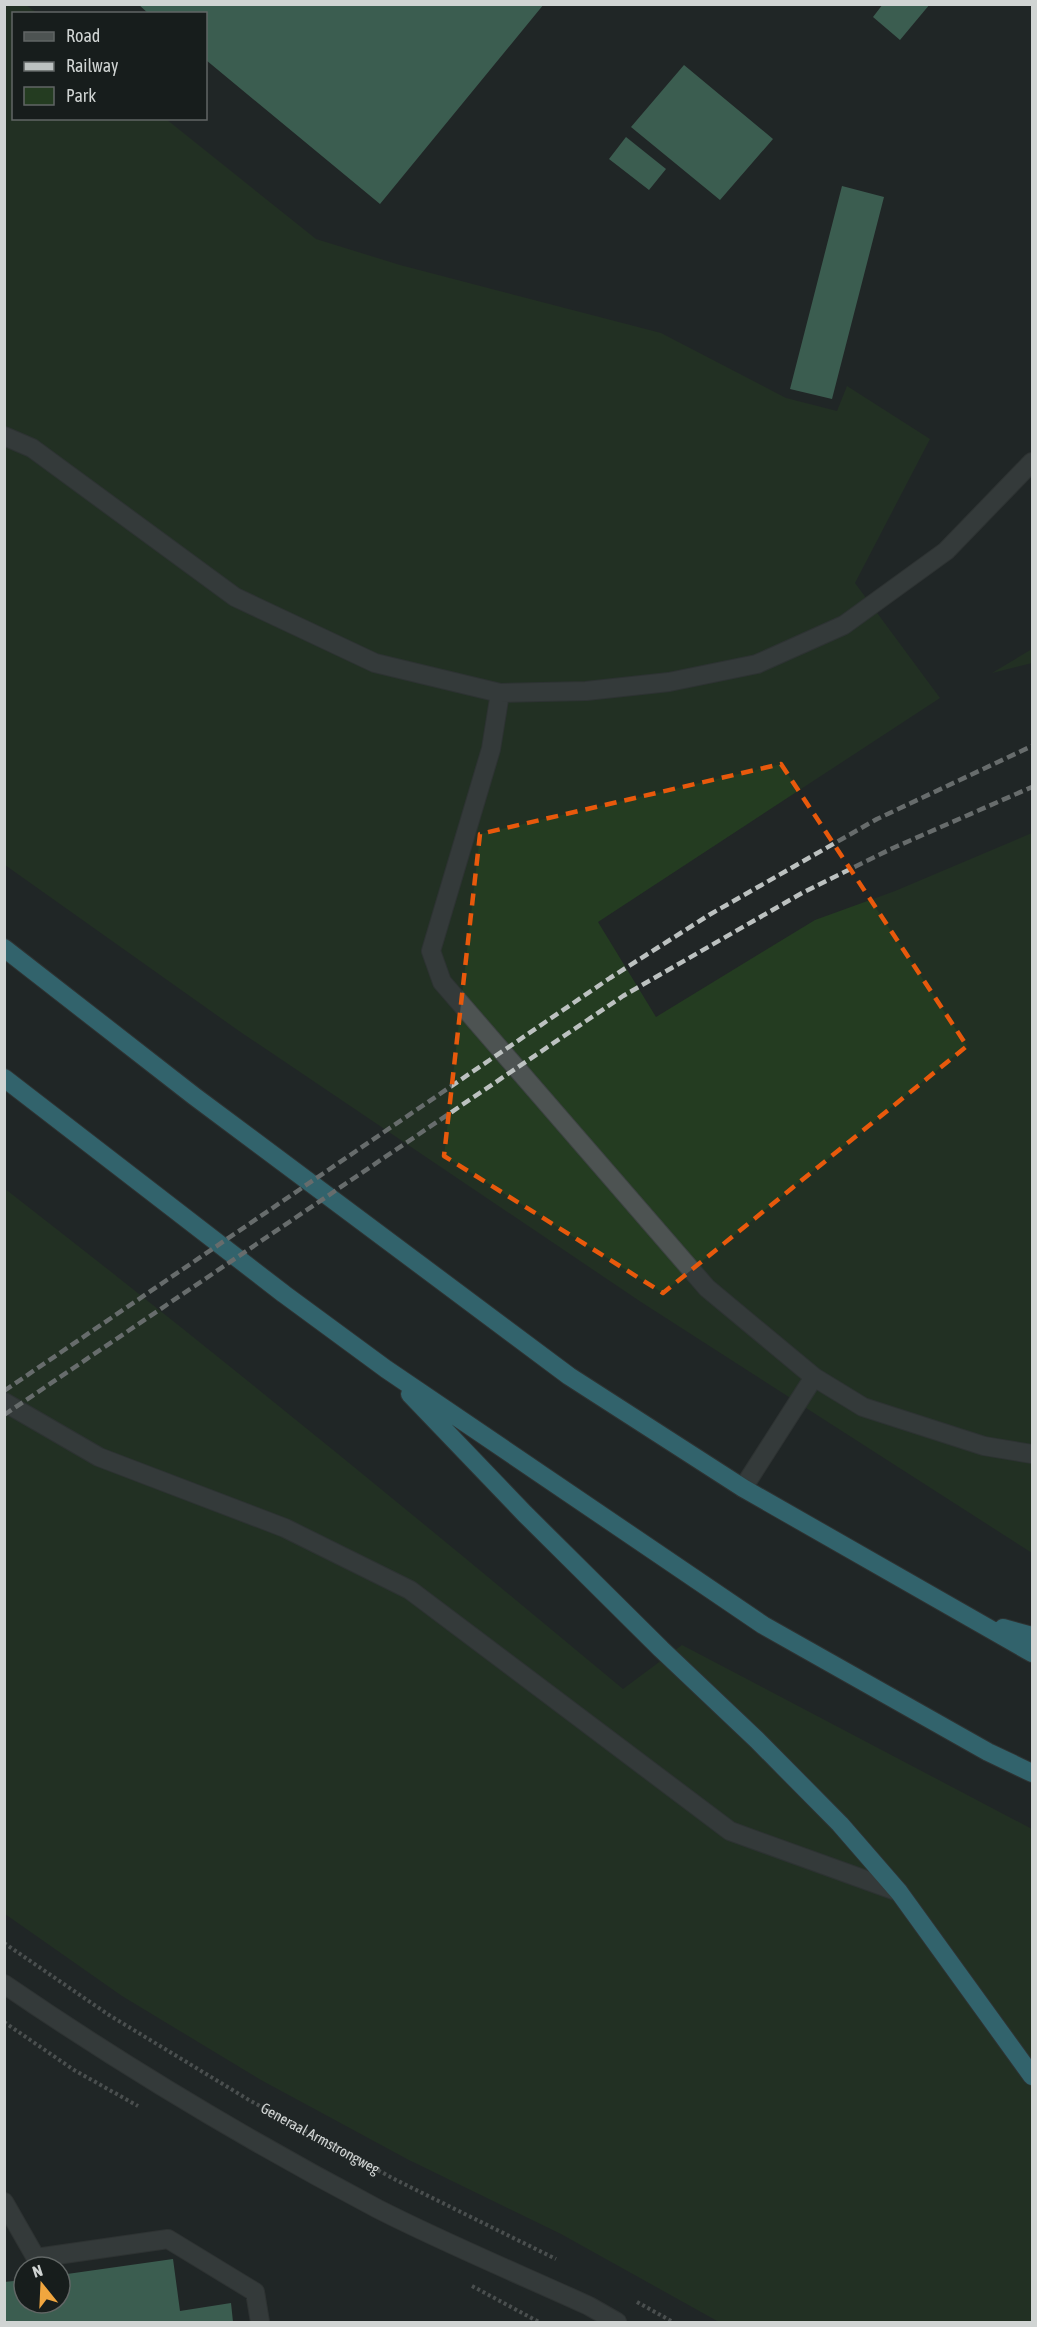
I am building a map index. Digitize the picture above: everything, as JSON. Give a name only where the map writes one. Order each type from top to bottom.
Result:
[{"type":"highway","points":[[4,948],[194,1096],[560,1369],[743,1488],[1032,1653]]},
{"type":"highway","points":[[4,1078],[284,1294],[386,1369],[763,1625],[988,1752],[1032,1773]]},
{"type":"highway","points":[[386,1369],[525,1514],[815,1799],[899,1892],[1032,2076]]},
{"type":"highway","points":[[978,1621],[1032,1636]]},
{"type":"street","points":[[4,436],[32,448],[235,597],[375,663],[500,693],[586,691],[669,682],[768,659],[844,625],[946,551],[1032,462]]},
{"type":"street","points":[[500,693],[491,749],[431,951],[442,982],[707,1288],[814,1377],[863,1407],[984,1446],[1032,1454]]},
{"type":"street","points":[[743,1488],[814,1377]]},
{"type":"street","points":[[4,1402],[99,1457],[285,1528],[410,1590],[730,1831],[899,1892]]},
{"type":"street","points":[[4,1984],[91,2043],[232,2130],[380,2210],[591,2314],[617,2322]]},
{"type":"street","points":[[4,2202],[36,2258],[168,2239],[255,2292],[260,2322]]},
{"type":"path","name":"Generaal Armstrongweg","points":[[4,1943],[109,2015],[249,2100],[396,2180],[560,2261]]},
{"type":"path","points":[[630,2298],[673,2322]]},
{"type":"highlighted area","points":[[781,764],[967,1046],[663,1293],[444,1156],[480,834]]},
{"type":"green space","points":[[5,5],[26,5],[36,12],[12,12],[12,120],[167,120],[316,239],[400,265],[661,333],[786,398],[837,411],[847,386],[930,439],[855,583],[940,698],[598,922],[656,1017],[815,920],[895,891],[1032,833],[1032,1553],[641,1302],[239,1031],[5,865]]},
{"type":"green space","points":[[1032,649],[1032,663],[992,673]]},
{"type":"green space","points":[[4,1188],[316,1436],[623,1689],[682,1645],[1032,1829],[1032,2322],[719,2322],[561,2234],[407,2159],[261,2080],[122,1996],[5,1914]]},
{"type":"building","points":[[138,4],[544,4],[380,204],[207,61],[207,12],[147,12]]},
{"type":"building","points":[[883,4],[930,4],[900,40],[873,17]]},
{"type":"building","points":[[684,65],[773,139],[720,200],[631,127]]},
{"type":"building","points":[[626,137],[666,169],[649,190],[609,159]]},
{"type":"building","points":[[842,186],[884,197],[832,399],[790,389]]},
{"type":"building","points":[[173,2259],[180,2311],[231,2303],[233,2322],[4,2322],[4,2282],[12,2281],[12,2315],[72,2315],[72,2273]]},
{"type":"railway","points":[[4,1391],[610,978],[709,915],[877,819],[1032,746]]},
{"type":"railway","points":[[4,1415],[623,996],[802,893],[893,848],[1032,787]]}]
